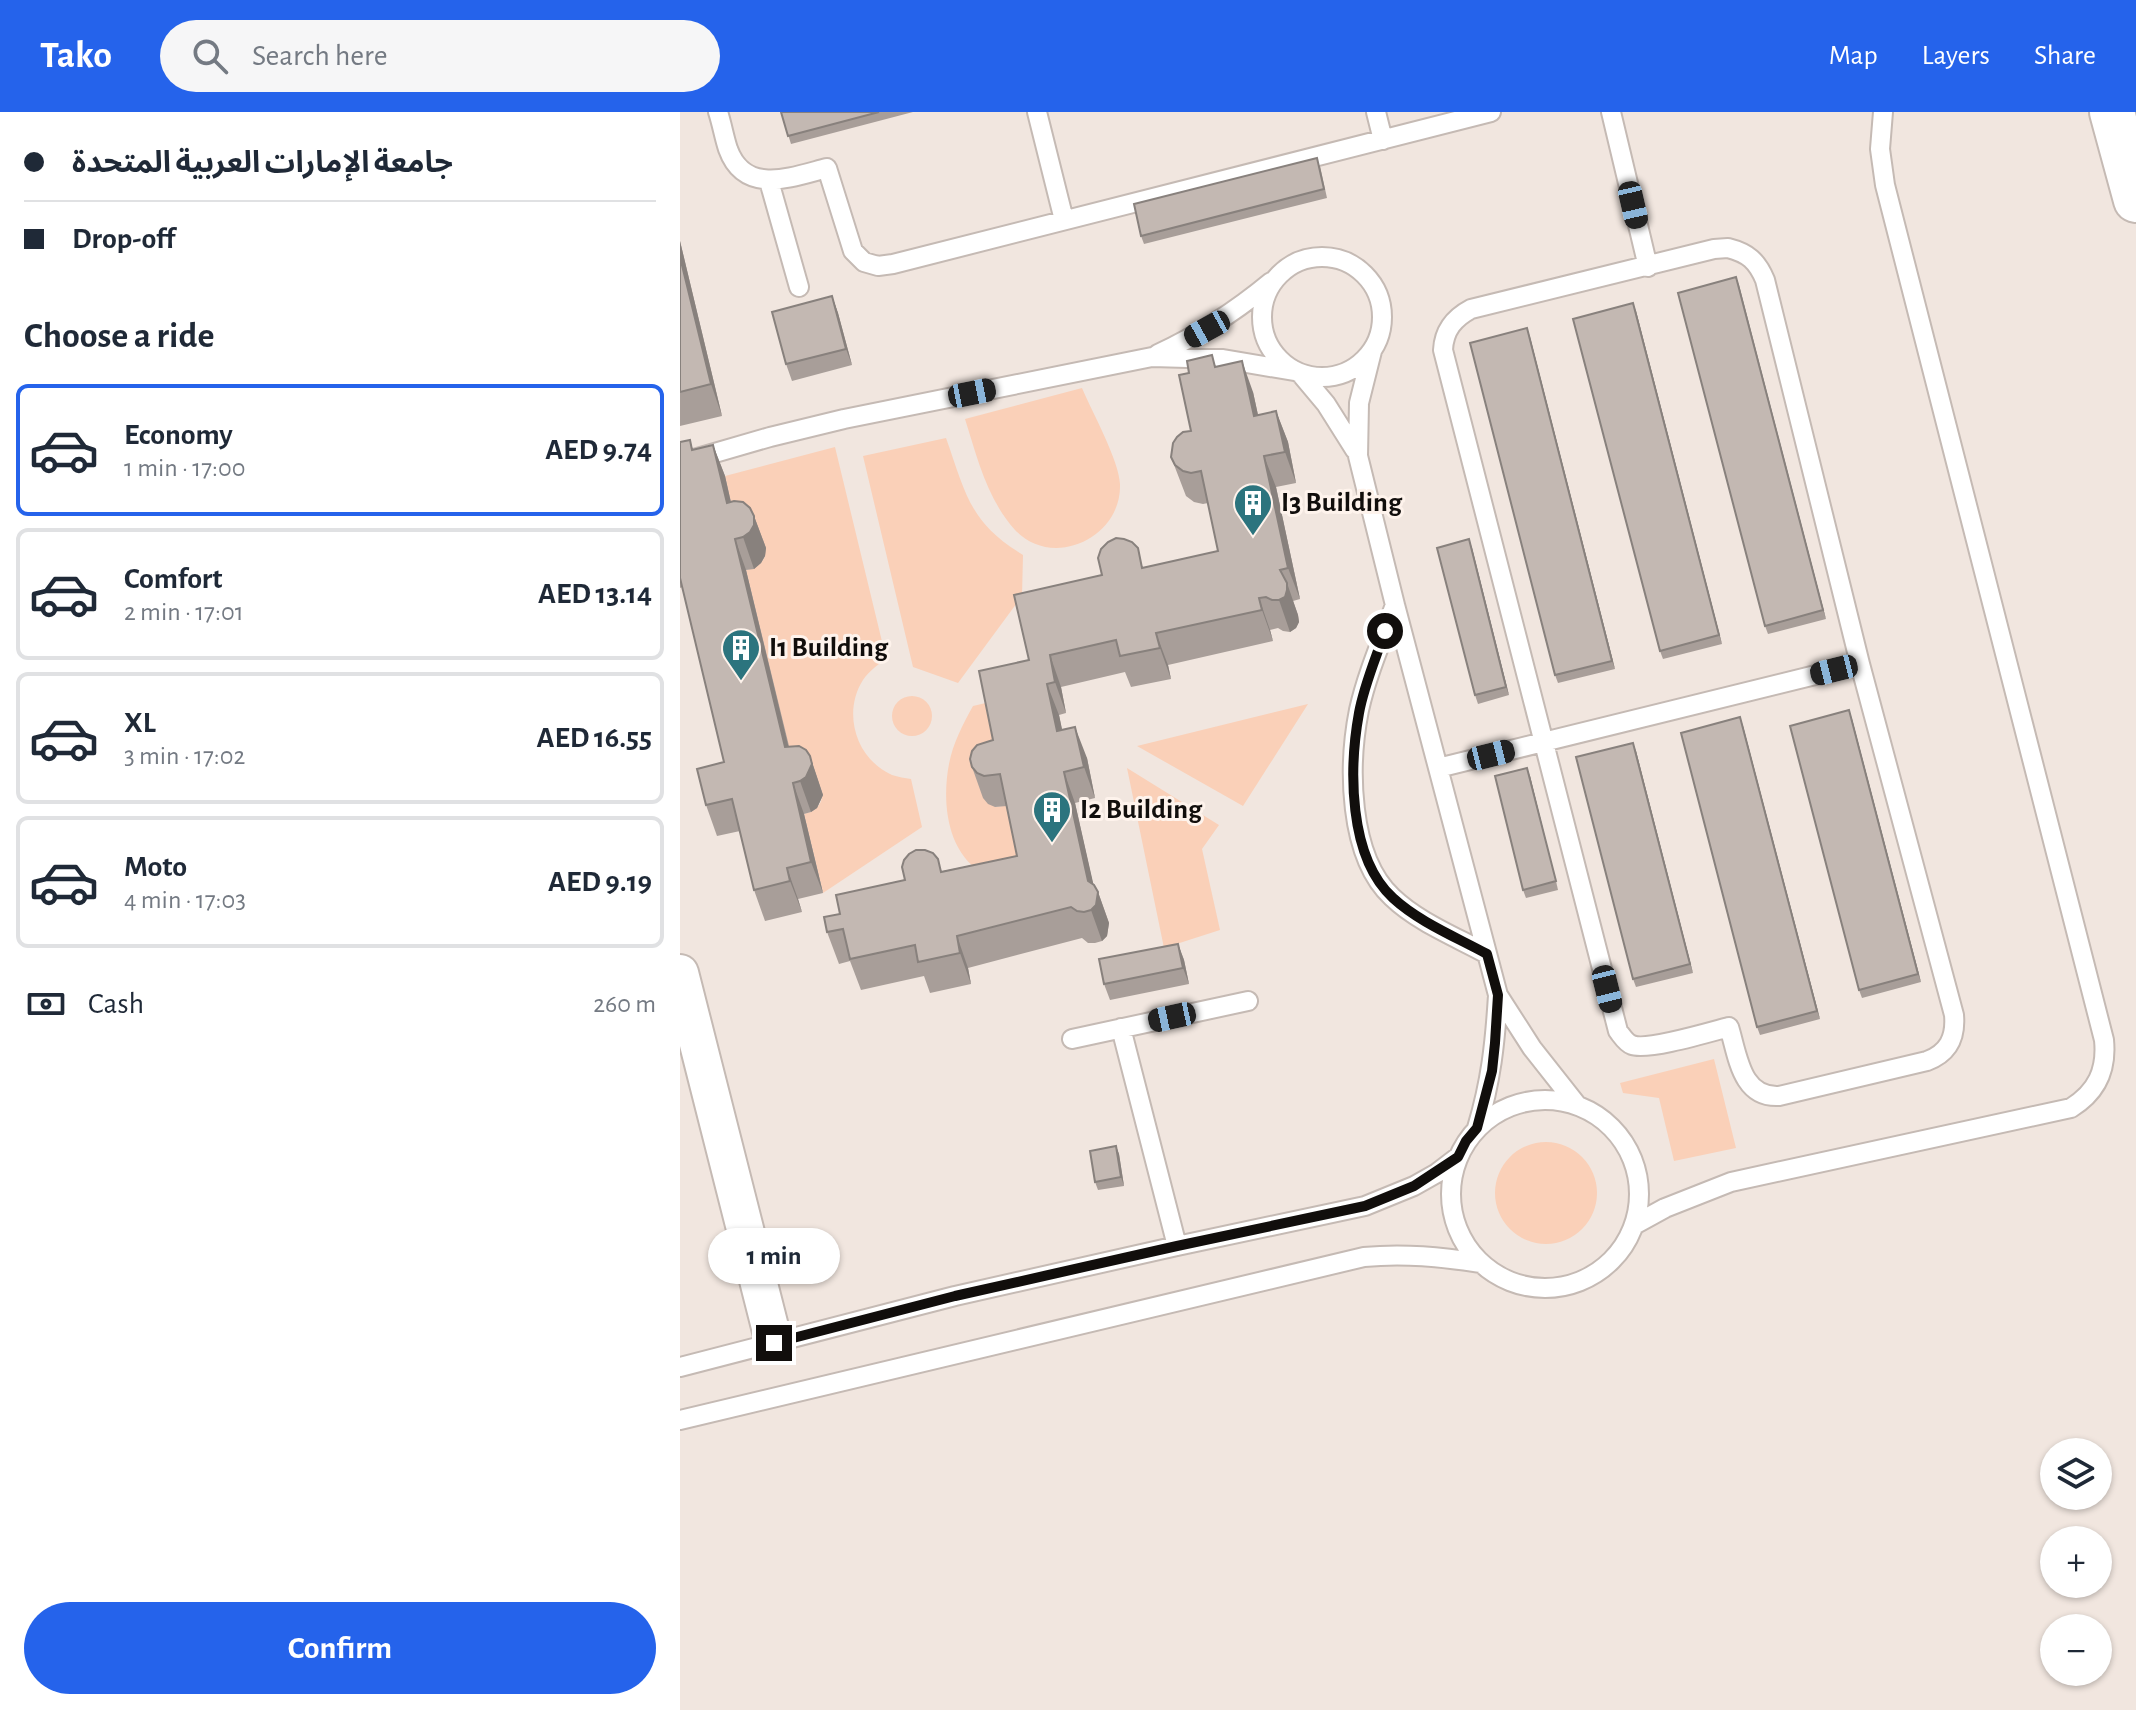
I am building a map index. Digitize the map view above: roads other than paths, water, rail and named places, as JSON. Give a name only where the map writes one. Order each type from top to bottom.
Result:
[{"type":"street","points":[[2112,112],[2136,200]]},
{"type":"street","points":[[680,973],[774,1343]]},
{"type":"lane","points":[[718,112],[734,161],[755,177],[769,181],[782,180],[827,168],[853,251],[864,262],[878,266],[1491,112]]},
{"type":"lane","points":[[1037,112],[1064,220]]},
{"type":"lane","points":[[1376,112],[1383,140]]},
{"type":"lane","points":[[1611,112],[1648,267]]},
{"type":"lane","points":[[1634,1225],[1665,1208],[1731,1182],[2071,1108],[2095,1088],[2106,1057],[1885,185],[1880,149],[1883,112]]},
{"type":"lane","points":[[769,181],[799,287]]},
{"type":"lane","points":[[1728,248],[1752,258],[1765,280],[1860,664],[1954,1015],[1953,1039],[1938,1057],[1768,1097],[1749,1085],[1729,1027],[1647,1046],[1633,1046],[1618,1031],[1444,360],[1443,339],[1454,321],[1471,309],[1648,267],[1728,248]]},
{"type":"lane","points":[[1152,357],[1207,329],[1299,262],[1317,257],[1336,258],[1355,266],[1369,279],[1378,296],[1382,315],[1380,334],[1372,351],[1359,403],[1358,456],[1395,605],[1498,995],[1532,1048],[1577,1105]]},
{"type":"lane","points":[[1283,272],[1272,285],[1262,316],[1270,348],[1281,361],[1297,372],[1338,421],[1358,456]]},
{"type":"lane","points":[[680,463],[844,419],[1152,357],[1223,359],[1320,377],[1339,375],[1358,366],[1372,351]]},
{"type":"lane","points":[[1395,605],[1366,683],[1359,712],[1353,779],[1355,811],[1365,853],[1375,876],[1390,896],[1409,911],[1487,954]]},
{"type":"lane","points":[[1438,768],[1860,664]]},
{"type":"lane","points":[[1477,1128],[1492,1071],[1498,995]]},
{"type":"lane","points":[[1072,1039],[1248,1001]]},
{"type":"lane","points":[[1121,1028],[1177,1246]]},
{"type":"lane","points":[[1551,1099],[1577,1105],[1599,1116],[1617,1132],[1630,1153],[1637,1176],[1639,1201],[1634,1225],[1623,1246],[1608,1263],[1589,1277],[1568,1286],[1521,1286],[1500,1277],[1481,1263],[1466,1246],[1456,1226],[1451,1203],[1451,1180],[1458,1157],[1477,1128],[1499,1111],[1524,1101],[1551,1099]]},
{"type":"lane","points":[[680,1367],[955,1296],[1365,1206],[1414,1186],[1458,1157]]},
{"type":"lane","points":[[680,1420],[1364,1257],[1426,1255],[1481,1263]]},
{"type":"place","name":"I3 Building","points":[[1253,537]]},
{"type":"place","name":"I1 Building","points":[[741,682]]},
{"type":"place","name":"I2 Building","points":[[1052,844]]}]
